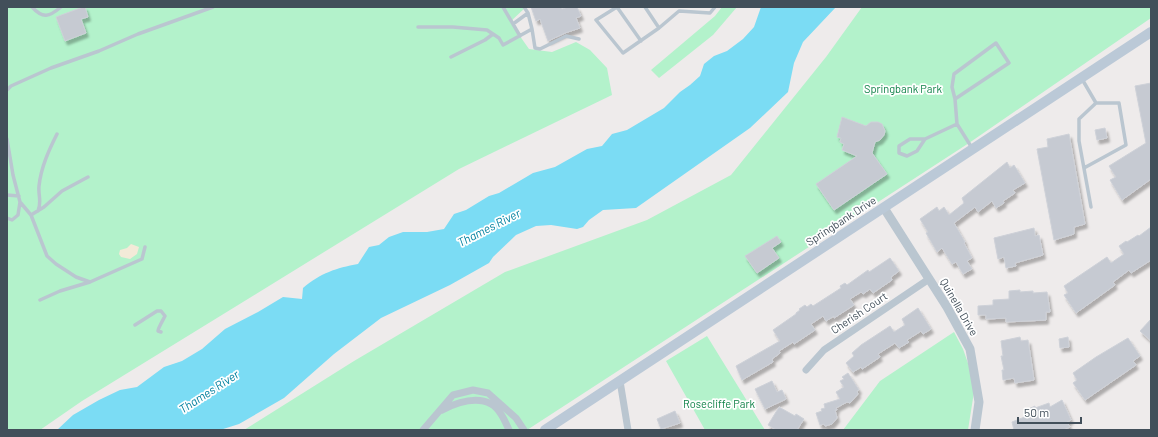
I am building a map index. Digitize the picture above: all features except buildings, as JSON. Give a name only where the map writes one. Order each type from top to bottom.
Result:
[{"type":"main road","name":"Springbank Drive","points":[[545,430],[1151,32]]},
{"type":"street","name":"Quinella Drive","points":[[884,208],[947,307],[970,349],[979,402],[975,430]]},
{"type":"street","name":"Cherish Court","points":[[806,370],[824,350],[929,279]]},
{"type":"street","points":[[620,381],[628,430]]},
{"type":"street","points":[[423,430],[453,395],[473,390],[488,393],[516,418],[524,430]]},
{"type":"street","points":[[438,412],[457,403],[477,400],[492,404],[500,413],[509,430]]},
{"type":"lane","points":[[32,7],[41,15],[46,16],[50,15],[61,7]]},
{"type":"lane","points":[[7,90],[11,86],[51,68],[213,7]]},
{"type":"lane","points":[[502,7],[520,36]]},
{"type":"lane","points":[[524,7],[528,13],[535,48],[540,49],[566,36],[579,39]]},
{"type":"lane","points":[[641,41],[617,7],[596,20],[623,53],[641,41],[660,28],[679,11]]},
{"type":"lane","points":[[645,7],[660,28]]},
{"type":"lane","points":[[675,7],[679,11],[710,12],[714,7]]},
{"type":"lane","points":[[513,24],[528,13]]},
{"type":"lane","points":[[418,27],[469,28],[487,30],[499,38],[503,45],[532,29]]},
{"type":"lane","points":[[451,57],[485,40],[493,34]]},
{"type":"lane","points":[[954,99],[1009,63],[996,43],[954,74],[952,87],[957,124],[973,149]]},
{"type":"lane","points":[[1081,78],[1096,103]]},
{"type":"lane","points":[[1084,168],[1126,145],[1119,103],[1096,103],[1080,119],[1079,141],[1091,207]]},
{"type":"lane","points":[[925,139],[917,151],[907,156],[899,153],[899,146],[910,139],[925,139],[957,124]]},
{"type":"lane","points":[[38,211],[40,205],[38,192],[40,176],[48,153],[57,134]]},
{"type":"lane","points":[[7,139],[13,175],[20,202],[18,215],[12,220],[7,218]]},
{"type":"lane","points":[[31,215],[38,211],[62,190],[88,178]]},
{"type":"lane","points":[[7,195],[19,196]]},
{"type":"lane","points":[[20,202],[31,215],[47,256],[56,264],[76,277],[90,282]]},
{"type":"lane","points":[[40,300],[60,291],[90,282],[142,259],[145,247]]},
{"type":"lane","points":[[135,325],[161,311],[165,316],[158,329],[158,331],[161,332]]},
{"type":"green space","points":[[7,7],[526,7],[510,22],[529,49],[552,52],[576,42],[590,50],[607,68],[612,95],[459,169],[82,401],[40,430],[7,430]]},
{"type":"green space","points":[[722,7],[737,7],[713,35],[659,78],[651,70],[715,16]]},
{"type":"green space","name":"Springbank Park","points":[[862,7],[1151,7],[1151,18],[969,143],[527,430],[244,430],[354,361],[505,272],[647,220],[731,175],[826,57]]},
{"type":"green space","points":[[954,332],[963,349],[969,366],[974,392],[968,430],[843,430],[880,381]]},
{"type":"green space","name":"Rosecliffe Park","points":[[707,336],[765,430],[705,430],[666,361]]},
{"type":"sand","points":[[131,244],[139,247],[137,254],[130,259],[121,257],[119,254],[120,250],[127,248]]},
{"type":"water","name":"Thames River","points":[[761,7],[836,7],[803,42],[794,63],[788,92],[750,128],[636,208],[603,210],[589,220],[583,227],[577,229],[551,225],[536,226],[516,235],[493,257],[489,263],[450,285],[381,318],[334,354],[284,398],[239,424],[220,430],[57,430],[73,415],[120,390],[137,387],[164,367],[182,361],[202,349],[225,329],[283,297],[302,299],[303,288],[316,278],[329,272],[358,264],[369,247],[379,245],[389,237],[403,232],[427,232],[444,229],[454,214],[466,210],[489,196],[499,193],[533,173],[555,167],[587,149],[602,146],[612,134],[627,130],[664,108],[680,92],[700,76],[704,64],[714,56],[727,51],[743,39],[754,27]]}]
